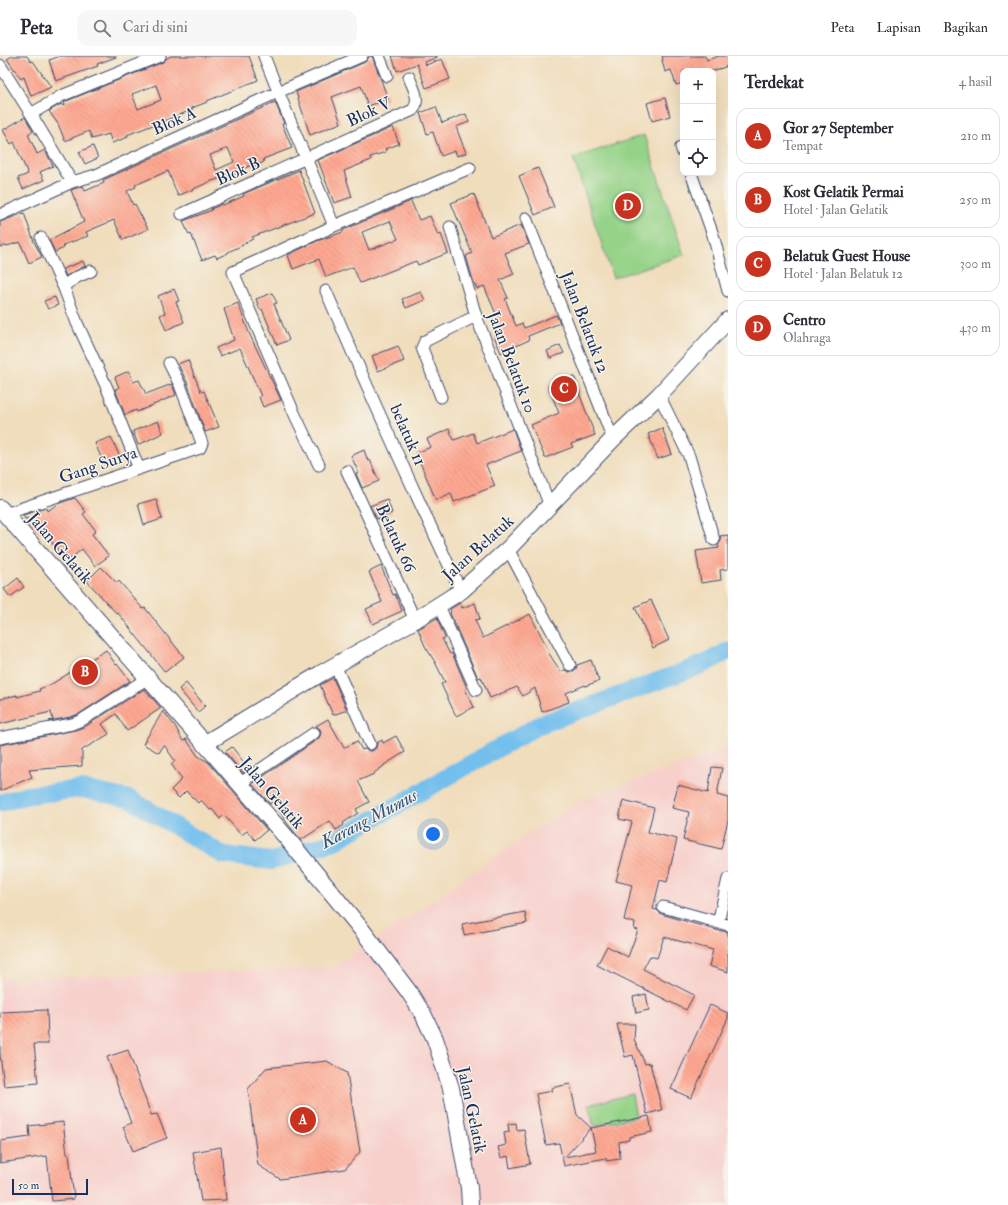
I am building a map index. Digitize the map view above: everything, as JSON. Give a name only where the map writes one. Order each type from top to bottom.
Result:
[{"type":"street","points":[[31,114],[62,96],[160,56]]},
{"type":"street","points":[[264,56],[334,226]]},
{"type":"street","name":"Blok A","points":[[1,211],[72,182],[96,175],[278,92],[362,56]]},
{"type":"street","points":[[379,56],[387,76]]},
{"type":"street","points":[[0,65],[72,182]]},
{"type":"street","name":"Blok V","points":[[307,159],[413,110],[417,102],[408,77]]},
{"type":"street","name":"Blok B","points":[[182,214],[307,159]]},
{"type":"street","points":[[319,465],[295,415],[233,272],[334,226],[470,168]]},
{"type":"street","points":[[692,176],[713,235],[728,291]]},
{"type":"street","name":"Jalan Belatuk 12","points":[[526,218],[613,439]]},
{"type":"street","name":"Jalan Belatuk 10","points":[[450,228],[476,316],[550,506]]},
{"type":"street","points":[[41,238],[63,286],[77,323],[107,388],[139,469]]},
{"type":"street","points":[[63,286],[77,277],[91,271]]},
{"type":"street","name":"belatuk 11","points":[[326,291],[412,486],[461,591]]},
{"type":"street","points":[[441,397],[422,348],[424,341],[476,316]]},
{"type":"street","name":"Jalan Belatuk","points":[[204,744],[335,665],[439,606],[461,591],[508,549],[613,439],[659,395],[728,320]]},
{"type":"street","name":"Gang Surya","points":[[3,511],[139,469],[201,447],[202,443],[180,385],[169,364]]},
{"type":"street","points":[[659,395],[689,456],[714,540]]},
{"type":"street","name":"Belatuk 66","points":[[347,471],[415,620]]},
{"type":"street","name":"Jalan Gelatik","points":[[3,511],[286,838],[362,930],[409,992],[423,1014],[435,1039],[451,1088],[469,1188],[470,1205]]},
{"type":"street","points":[[508,549],[570,665]]},
{"type":"street","points":[[439,606],[476,690]]},
{"type":"street","points":[[335,665],[370,744]]},
{"type":"street","points":[[0,738],[72,724],[82,720],[148,678]]},
{"type":"street","points":[[239,784],[314,734]]},
{"type":"street","points":[[663,907],[723,924],[728,879]]},
{"type":"shaded area","points":[[728,745],[728,1205],[0,1205],[0,979],[331,968],[419,911],[496,856],[582,799],[716,753]]},
{"type":"green space","points":[[644,135],[684,255],[613,278],[573,158]]},
{"type":"green space","points":[[632,1094],[636,1117],[594,1126],[588,1105]]},
{"type":"building","points":[[12,56],[27,56],[31,62],[33,61],[51,87],[31,96],[24,77],[21,79],[7,59]]},
{"type":"building","points":[[61,56],[116,57],[97,64],[98,66],[56,81],[49,60]]},
{"type":"building","points":[[171,56],[249,56],[258,80],[207,101],[192,108],[192,110],[127,135],[128,137],[112,143],[109,134],[92,139],[89,131],[65,141],[58,124],[49,111],[61,104],[63,106],[65,105],[64,102],[163,62]],"holes":[[[156,85],[161,100],[138,109],[132,94]]]},
{"type":"building","points":[[372,56],[388,99],[368,106],[361,86],[332,97],[341,123],[310,135],[296,92],[365,62]]},
{"type":"building","points":[[392,56],[437,56],[425,62],[426,65],[442,59],[450,79],[426,88],[417,64],[397,71]]},
{"type":"building","points":[[662,56],[705,56],[707,60],[719,56],[728,56],[728,66],[716,70],[716,68],[680,68],[680,84],[676,85],[671,70],[665,72]]},
{"type":"building","points":[[665,98],[670,116],[652,121],[647,103]]},
{"type":"building","points":[[275,102],[292,148],[263,159],[264,162],[252,167],[252,165],[234,172],[235,174],[222,180],[221,178],[209,182],[178,196],[168,171],[135,185],[136,187],[127,191],[133,205],[135,204],[148,229],[123,240],[114,220],[86,232],[88,236],[63,245],[64,248],[55,252],[49,240],[84,222],[71,190],[83,186],[85,191],[104,183],[103,180]],"holes":[[[228,148],[234,162],[216,170],[210,155]]]},
{"type":"building","points":[[436,107],[442,123],[466,114],[469,122],[456,127],[466,153],[457,156],[455,151],[441,156],[433,132],[427,134],[420,113]]},
{"type":"building","points":[[25,117],[33,131],[28,134],[37,154],[45,150],[53,166],[40,172],[44,180],[23,189],[18,178],[28,174],[14,142],[11,144],[3,130]]},
{"type":"building","points":[[393,127],[399,144],[385,149],[386,152],[370,157],[371,160],[344,171],[352,197],[334,203],[318,160]]},
{"type":"building","points":[[93,146],[98,158],[85,164],[79,152]]},
{"type":"building","points":[[538,168],[554,207],[535,215],[519,176]]},
{"type":"building","points":[[299,170],[315,213],[252,237],[253,239],[243,245],[217,258],[215,255],[202,260],[191,234],[189,235],[183,221],[244,196],[243,194]]},
{"type":"building","points":[[474,194],[491,237],[521,225],[529,244],[505,253],[514,274],[500,280],[508,298],[505,299],[516,326],[522,323],[524,328],[556,315],[560,323],[528,336],[529,340],[501,353],[494,336],[501,333],[494,315],[496,314],[484,286],[477,289],[473,280],[466,256],[472,253],[451,203]]},
{"type":"building","points":[[411,201],[419,220],[430,216],[438,235],[441,234],[448,253],[418,265],[416,261],[360,283],[353,267],[326,277],[319,259],[293,269],[288,255],[317,241],[343,232],[343,230]],"holes":[[[390,221],[398,239],[369,250],[362,232]]]},
{"type":"building","points":[[24,213],[34,242],[42,257],[29,263],[20,242],[0,247],[0,222]]},
{"type":"building","points":[[83,261],[85,266],[66,276],[63,269]]},
{"type":"building","points":[[174,289],[179,301],[176,302],[184,322],[166,330],[160,315],[165,313],[158,296]]},
{"type":"building","points":[[421,292],[425,300],[406,308],[402,299]]},
{"type":"building","points":[[272,293],[277,303],[274,304],[289,340],[277,345],[262,309],[260,310],[256,299]]},
{"type":"building","points":[[55,297],[58,305],[48,309],[44,301]]},
{"type":"building","points":[[238,303],[249,333],[281,400],[263,407],[259,397],[261,396],[240,348],[220,356],[216,348],[234,340],[224,309]]},
{"type":"building","points":[[560,345],[564,353],[550,358],[547,351]]},
{"type":"building","points":[[398,346],[404,361],[378,371],[372,356]]},
{"type":"building","points":[[188,360],[201,392],[204,391],[219,427],[205,432],[187,382],[178,364]]},
{"type":"building","points":[[129,371],[133,382],[139,380],[146,394],[172,384],[176,395],[137,412],[136,410],[125,415],[115,389],[119,388],[115,377]]},
{"type":"building","points":[[574,376],[595,435],[571,444],[573,447],[545,458],[531,425],[559,413],[548,386]]},
{"type":"building","points":[[158,421],[163,433],[138,445],[133,431]]},
{"type":"building","points":[[662,428],[672,454],[658,459],[648,434]]},
{"type":"building","points":[[449,429],[454,440],[473,433],[477,443],[513,429],[521,451],[486,465],[495,486],[454,502],[451,493],[436,500],[416,453],[431,447],[427,439]]},
{"type":"building","points":[[111,437],[120,457],[104,464],[95,443]]},
{"type":"building","points":[[364,450],[379,481],[362,488],[356,474],[359,473],[351,456]]},
{"type":"building","points":[[75,498],[86,512],[83,514],[96,531],[92,534],[109,556],[95,566],[82,549],[68,561],[42,531],[39,533],[23,515],[46,508],[47,511],[60,503]]},
{"type":"building","points":[[156,499],[162,519],[144,525],[138,504]]},
{"type":"building","points":[[387,499],[392,513],[377,519],[370,506]]},
{"type":"building","points":[[728,535],[728,569],[720,570],[721,580],[701,583],[696,551],[719,548],[718,545],[721,541],[720,536]]},
{"type":"building","points":[[381,566],[393,595],[395,594],[402,611],[373,624],[366,609],[382,602],[369,572]]},
{"type":"building","points":[[101,567],[117,583],[119,581],[143,609],[145,608],[184,657],[165,672],[118,613],[117,614],[87,581]]},
{"type":"building","points":[[18,578],[24,587],[10,597],[4,589]]},
{"type":"building","points":[[651,600],[669,640],[653,648],[635,607]]},
{"type":"building","points":[[460,603],[462,608],[475,603],[480,619],[475,620],[483,638],[530,614],[549,651],[548,652],[561,672],[565,670],[569,672],[573,671],[576,669],[577,665],[591,660],[599,681],[566,693],[569,702],[542,712],[535,688],[523,696],[517,687],[490,698],[481,677],[478,678],[450,613],[450,609]]},
{"type":"building","points":[[437,618],[445,638],[442,639],[450,654],[452,653],[467,688],[465,689],[474,707],[456,716],[441,684],[445,682],[425,646],[418,629]]},
{"type":"building","points":[[106,650],[116,665],[117,664],[130,681],[79,714],[70,717],[49,721],[53,720],[51,712],[0,724],[0,699],[17,695],[17,697],[40,691],[39,689],[50,685]]},
{"type":"building","points":[[333,678],[347,710],[333,715],[320,685]]},
{"type":"building","points":[[186,683],[205,706],[198,712],[179,689]]},
{"type":"building","points":[[144,689],[161,708],[127,731],[116,714],[102,724],[109,734],[82,750],[82,766],[29,770],[32,777],[0,791],[0,745],[75,730],[86,726]]},
{"type":"building","points":[[163,711],[175,726],[183,741],[186,739],[198,756],[208,762],[267,830],[255,840],[247,831],[241,835],[224,815],[220,819],[212,809],[210,810],[201,800],[198,803],[186,791],[179,798],[171,790],[182,779],[171,764],[175,761],[164,745],[159,753],[143,744]]},
{"type":"building","points":[[328,719],[344,748],[357,741],[362,750],[365,749],[372,751],[376,748],[377,743],[382,740],[383,743],[396,736],[405,752],[384,765],[374,774],[358,781],[369,802],[356,809],[358,813],[343,823],[344,825],[336,830],[330,821],[301,840],[287,823],[273,801],[270,804],[252,784],[318,739],[321,732],[316,726]]},
{"type":"building","points":[[232,747],[249,769],[243,773],[225,752]]},
{"type":"building","points":[[712,767],[722,768],[717,795],[728,798],[728,820],[721,849],[683,840],[689,812],[672,808],[678,785],[708,793]]},
{"type":"building","points":[[623,800],[654,808],[648,832],[677,839],[667,882],[660,880],[653,909],[657,910],[661,914],[728,932],[728,972],[709,966],[713,950],[664,937],[657,958],[650,956],[643,969],[694,995],[686,1010],[597,965],[607,946],[628,957],[638,930],[634,929],[635,923],[624,920],[632,885],[616,881],[632,822],[619,819]]},
{"type":"building","points":[[525,912],[527,923],[464,935],[462,924]]},
{"type":"building","points":[[646,994],[649,1010],[636,1013],[633,997]]},
{"type":"building","points":[[710,1005],[728,1013],[728,1018],[691,1098],[671,1089]]},
{"type":"building","points":[[47,1010],[48,1044],[34,1044],[38,1083],[4,1086],[0,1054],[0,1012]]},
{"type":"building","points":[[617,1024],[635,1024],[634,1039],[645,1064],[650,1063],[662,1110],[647,1114],[633,1055],[625,1057]]},
{"type":"building","points":[[128,1050],[151,1115],[157,1114],[167,1138],[133,1151],[123,1127],[131,1123],[107,1057]]},
{"type":"building","points":[[327,1061],[347,1073],[360,1152],[345,1169],[280,1179],[258,1165],[248,1089],[266,1068]]},
{"type":"building","points":[[570,1084],[577,1115],[591,1128],[649,1116],[652,1132],[629,1137],[629,1140],[619,1142],[620,1159],[606,1161],[606,1158],[564,1166],[559,1143],[546,1145],[536,1094],[552,1091],[551,1088]],"holes":[[[591,1128],[596,1151],[565,1157]]]},
{"type":"building","points":[[63,1122],[67,1154],[69,1154],[74,1199],[52,1201],[47,1156],[0,1163],[0,1141],[30,1137],[29,1126]]},
{"type":"building","points":[[516,1123],[517,1130],[524,1129],[530,1164],[510,1168],[508,1156],[501,1158],[498,1147],[506,1145],[504,1133],[509,1132],[508,1124]]},
{"type":"building","points":[[221,1147],[226,1200],[201,1201],[193,1152]]},
{"type":"waterway","name":"Karang Mumus","points":[[0,803],[28,795],[82,789],[130,799],[223,855],[272,861],[331,843],[539,725],[704,664],[728,651]]},
{"type":"place","name":"Centro","points":[[628,206]]},
{"type":"place","name":"Belatuk Guest House","points":[[564,389]]},
{"type":"place","name":"Kost Gelatik Permai","points":[[85,672]]},
{"type":"place","name":"Gor 27 September","points":[[303,1120]]}]
